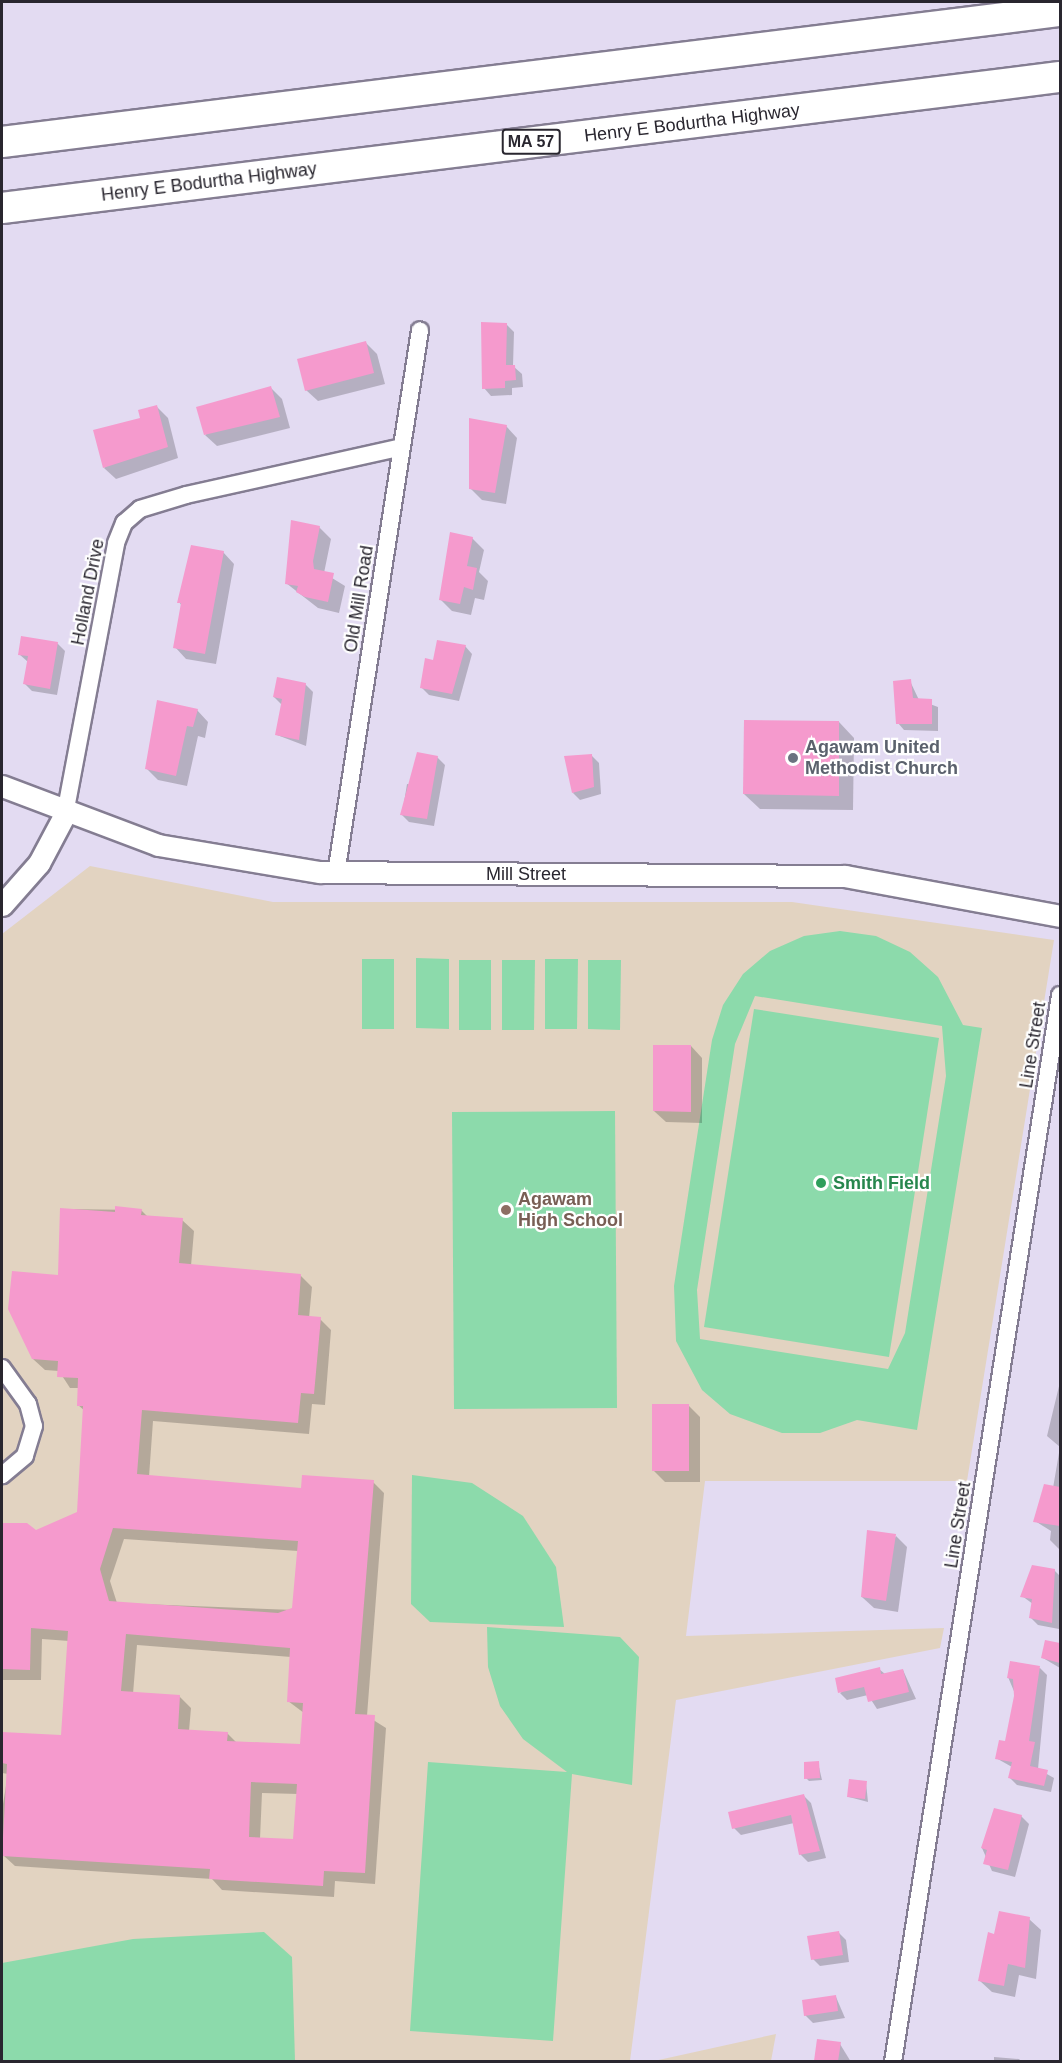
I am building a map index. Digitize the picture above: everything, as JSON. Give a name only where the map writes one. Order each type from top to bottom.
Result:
[{"type":"highway","points":[[2,142],[1060,11]]},
{"type":"highway","name":"Henry E Bodurtha Highway","points":[[2,208],[1060,77]]},
{"type":"street","name":"Old Mill Road","points":[[336,874],[420,330]]},
{"type":"street","name":"Holland Drive","points":[[65,814],[124,523],[140,509],[186,495],[402,447]]},
{"type":"street","name":"Mill Street","points":[[2,786],[65,814],[182,851],[336,874],[845,876],[1060,916]]},
{"type":"street","points":[[2,905],[39,863],[65,814]]},
{"type":"street","name":"Line Street","points":[[893,2061],[1060,995]]},
{"type":"street","points":[[2,1368],[28,1404],[34,1426],[25,1456],[2,1475]]},
{"type":"shaded area","name":"Agawam High School","points":[[90,866],[273,902],[792,902],[1054,940],[967,1481],[705,1481],[686,1636],[944,1628],[940,1648],[676,1700],[630,2061],[2,2062],[2,934]]},
{"type":"shaded area","points":[[776,2034],[771,2061],[654,2061]]},
{"type":"green space","points":[[840,931],[876,936],[910,952],[938,977],[963,1025],[982,1028],[917,1430],[857,1420],[820,1433],[782,1433],[730,1414],[702,1390],[676,1341],[674,1286],[712,1040],[723,1005],[743,974],[770,951],[804,936]],"holes":[[[755,996],[942,1026],[946,1076],[905,1333],[888,1369],[700,1339],[697,1290],[735,1044]]]},
{"type":"green space","points":[[416,958],[449,959],[449,1029],[416,1028]]},
{"type":"green space","points":[[362,959],[394,959],[394,1029],[362,1029]]},
{"type":"green space","points":[[545,959],[578,959],[577,1029],[545,1029]]},
{"type":"green space","points":[[459,960],[491,960],[491,1030],[459,1030]]},
{"type":"green space","points":[[502,960],[535,960],[534,1030],[502,1030]]},
{"type":"green space","points":[[588,960],[621,960],[620,1030],[588,1029]]},
{"type":"green space","name":"Smith Field","points":[[754,1009],[939,1038],[889,1357],[704,1327]]},
{"type":"green space","points":[[615,1111],[617,1408],[454,1409],[452,1112]]},
{"type":"green space","points":[[412,1475],[472,1483],[523,1516],[556,1567],[564,1627],[430,1622],[411,1604]]},
{"type":"green space","points":[[487,1627],[620,1637],[639,1657],[632,1785],[572,1774],[553,2041],[410,2031],[428,1762],[567,1772],[523,1739],[500,1706],[488,1667]]},
{"type":"green space","points":[[264,1932],[292,1957],[295,2061],[2,2061],[2,1963],[133,1939]]},
{"type":"building","points":[[481,322],[507,323],[506,365],[515,365],[516,380],[505,381],[505,388],[482,389]]},
{"type":"building","points":[[366,341],[374,373],[305,391],[297,359]]},
{"type":"building","points":[[271,386],[280,417],[204,435],[196,407]]},
{"type":"building","points":[[157,405],[168,447],[103,468],[93,430],[140,418],[138,410]]},
{"type":"building","points":[[469,418],[507,425],[495,493],[469,489]]},
{"type":"building","points":[[291,520],[320,526],[313,561],[314,569],[334,573],[328,602],[305,597],[296,592],[298,586],[285,584]]},
{"type":"building","points":[[450,532],[473,537],[467,566],[477,568],[473,590],[464,587],[460,604],[439,600]]},
{"type":"building","points":[[191,545],[224,551],[205,654],[173,648],[181,603],[177,603]]},
{"type":"building","points":[[21,636],[58,642],[50,689],[23,684],[28,656],[18,655]]},
{"type":"building","points":[[437,640],[466,645],[452,694],[420,688],[425,658],[433,660]]},
{"type":"building","points":[[277,677],[306,683],[299,740],[275,735],[282,699],[273,697]]},
{"type":"building","points":[[911,679],[913,698],[932,699],[932,724],[896,724],[893,681]]},
{"type":"building","points":[[157,700],[198,709],[193,727],[187,726],[176,776],[145,769]]},
{"type":"building","points":[[744,720],[839,721],[839,796],[743,794]]},
{"type":"building","points":[[417,752],[438,756],[427,819],[400,815]]},
{"type":"building","points":[[592,754],[594,787],[572,793],[564,756]]},
{"type":"building","points":[[653,1045],[691,1045],[691,1112],[653,1111]]},
{"type":"building","points":[[115,1206],[142,1209],[141,1215],[183,1218],[179,1263],[301,1274],[298,1315],[321,1317],[314,1394],[301,1393],[298,1423],[142,1410],[137,1474],[301,1488],[302,1475],[374,1480],[355,1714],[375,1715],[365,1873],[324,1871],[323,1886],[209,1879],[210,1869],[2,1856],[7,1764],[2,1763],[2,1732],[61,1735],[68,1631],[31,1628],[30,1670],[2,1669],[2,1523],[27,1523],[36,1530],[77,1512],[83,1406],[77,1406],[78,1378],[57,1377],[58,1361],[32,1359],[8,1309],[12,1271],[58,1275],[60,1208],[115,1212]],"holes":[[[113,1528],[298,1541],[292,1608],[278,1613],[109,1601],[100,1569]],[[126,1634],[290,1648],[287,1702],[303,1703],[300,1744],[227,1741],[228,1732],[178,1729],[180,1695],[121,1691]],[[251,1782],[297,1784],[293,1839],[249,1837]]]},
{"type":"building","points":[[652,1404],[689,1404],[689,1471],[652,1471]]},
{"type":"building","points":[[1044,1484],[1060,1487],[1060,1526],[1033,1522]]},
{"type":"building","points":[[867,1530],[896,1534],[886,1601],[861,1597]]},
{"type":"building","points":[[1032,1565],[1055,1569],[1052,1623],[1029,1618],[1032,1599],[1020,1597]]},
{"type":"building","points":[[1045,1640],[1060,1643],[1060,1663],[1041,1658]]},
{"type":"building","points":[[1010,1661],[1040,1666],[1029,1741],[1035,1742],[1030,1766],[1048,1770],[1044,1786],[1008,1778],[1012,1762],[995,1759],[999,1740],[1005,1741],[1014,1696],[1013,1679],[1007,1678]]},
{"type":"building","points":[[880,1667],[881,1674],[903,1669],[909,1692],[868,1702],[864,1687],[838,1693],[835,1678]]},
{"type":"building","points":[[819,1761],[820,1778],[804,1779],[804,1762]]},
{"type":"building","points":[[849,1779],[867,1781],[865,1799],[847,1797]]},
{"type":"building","points":[[804,1794],[820,1851],[799,1855],[791,1815],[732,1829],[728,1812]]},
{"type":"building","points":[[994,1808],[1022,1815],[1008,1870],[983,1864],[987,1850],[981,1848]]},
{"type":"building","points":[[999,1911],[1030,1917],[1025,1968],[1008,1964],[1004,1986],[978,1981],[988,1932],[994,1934]]},
{"type":"building","points":[[839,1931],[843,1955],[811,1960],[807,1936]]},
{"type":"building","points":[[836,1995],[838,2011],[804,2016],[802,2000]]},
{"type":"building","points":[[817,2039],[841,2042],[838,2061],[814,2061]]},
{"type":"place","name":"Agawam United Methodist Church","points":[[793,758]]},
{"type":"place","name":"Smith Field","points":[[821,1183]]},
{"type":"place","name":"Agawam High School","points":[[506,1210]]}]
